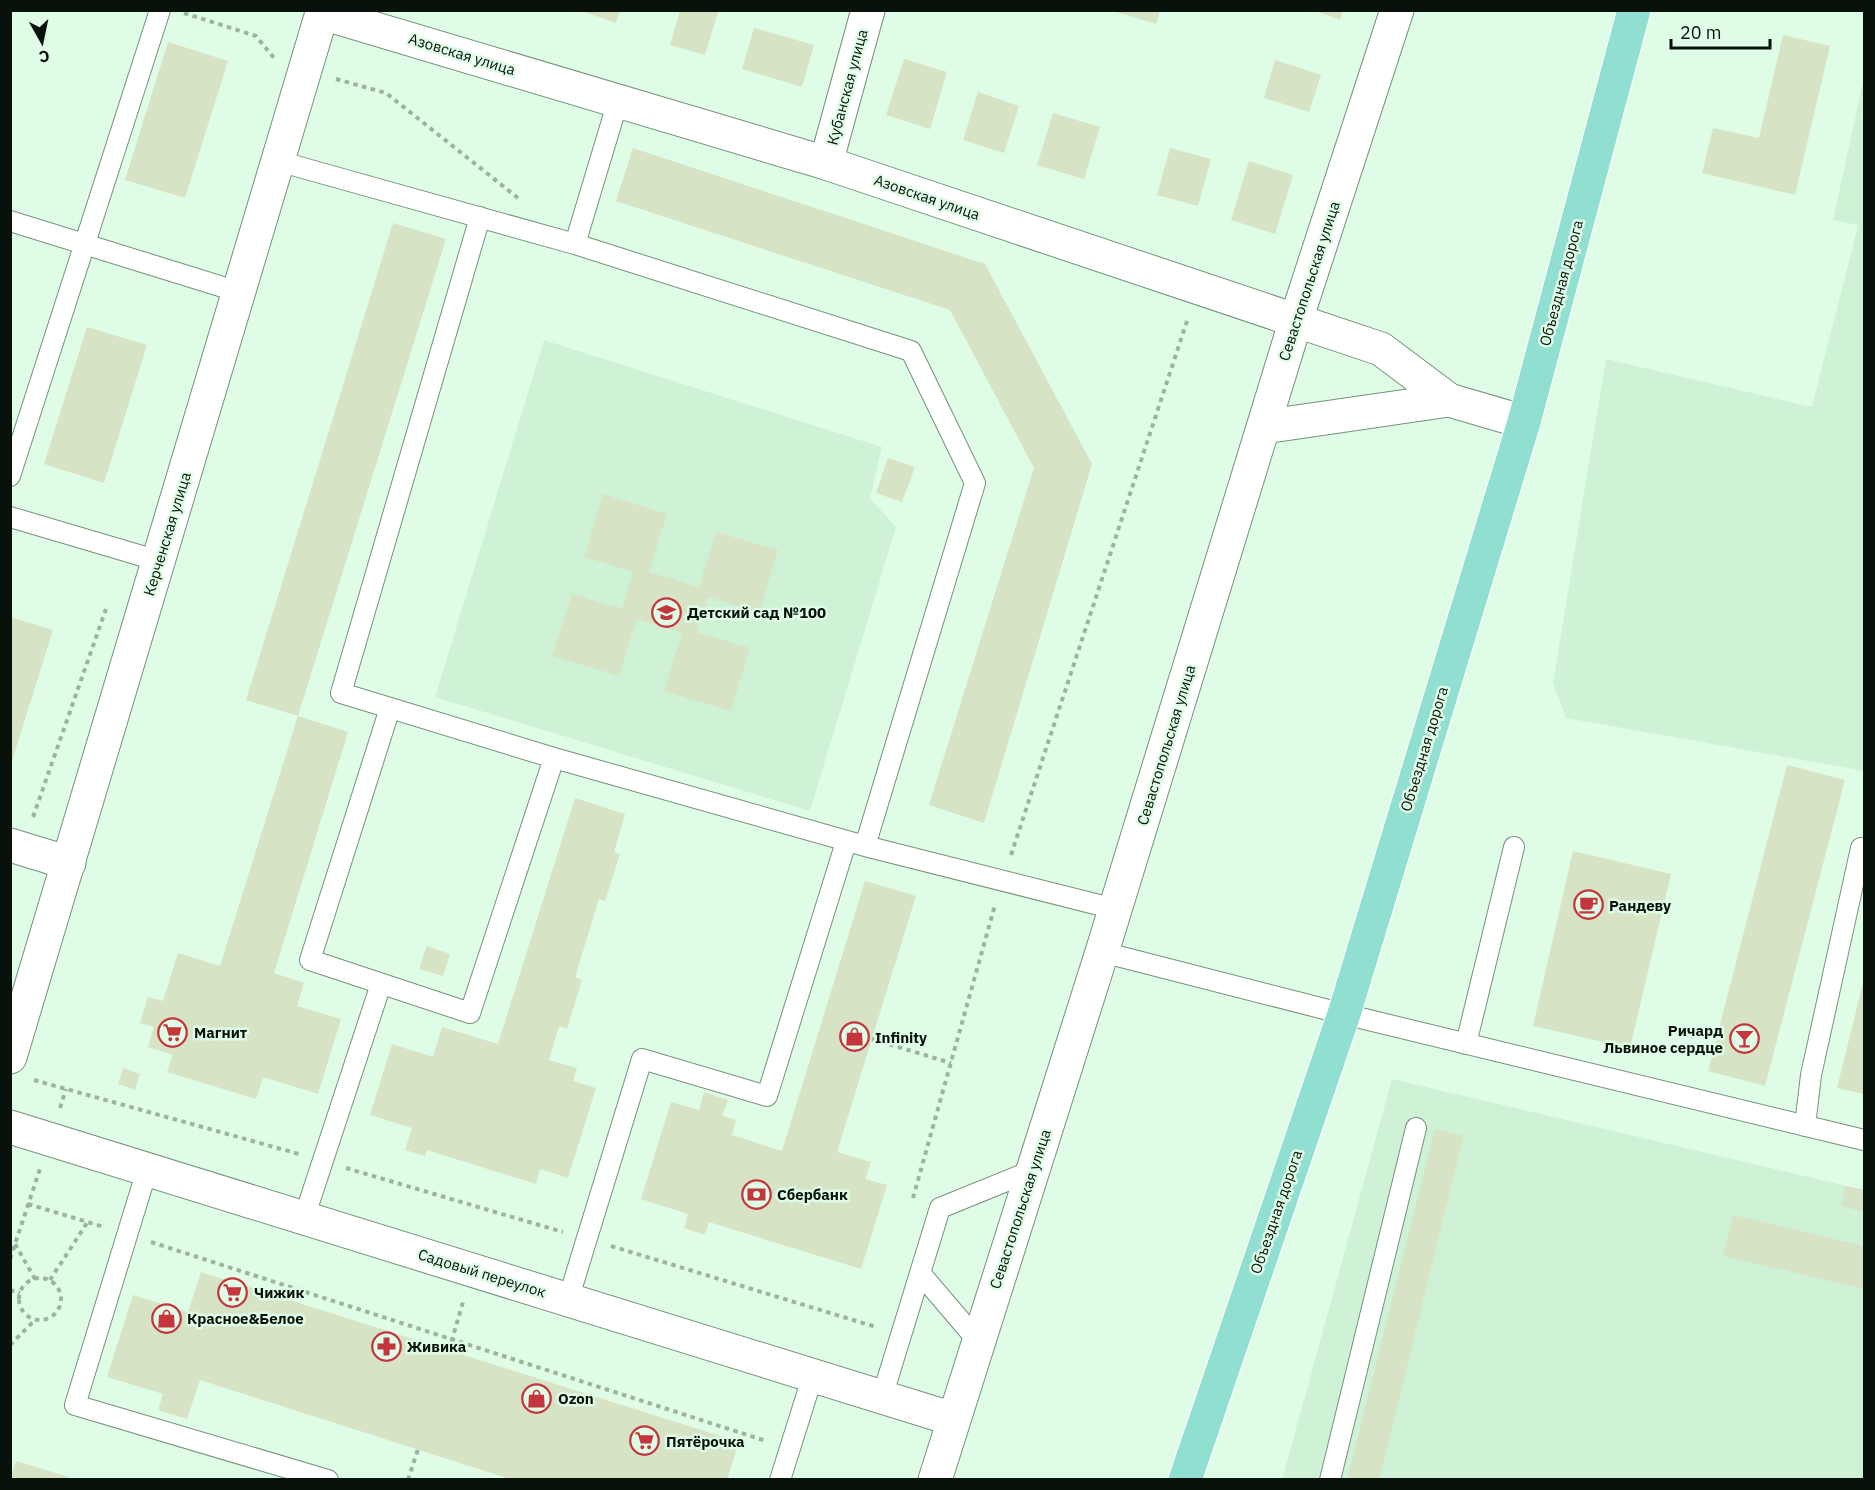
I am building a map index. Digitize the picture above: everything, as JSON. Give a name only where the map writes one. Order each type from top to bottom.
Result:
[{"type":"main road","name":"Объездная дорога","points":[[1185,1479],[1344,1014],[1524,422],[1634,10]]},
{"type":"street","name":"Кубанская улица","points":[[826,163],[868,10]]},
{"type":"street","name":"Севастопольская улица","points":[[935,1479],[1102,952],[1296,320],[1397,10]]},
{"type":"street","name":"Керченская улица","points":[[22,1068],[69,863],[305,71],[320,11]]},
{"type":"street","name":"Азовская улица","points":[[320,11],[826,163],[1296,320],[1381,350],[1449,400],[1524,422]]},
{"type":"street","points":[[1263,427],[1449,400]]},
{"type":"street","points":[[10,845],[69,863]]},
{"type":"street","name":"Садовый переулок","points":[[10,1127],[953,1419]]},
{"type":"lane","points":[[10,476],[160,10]]},
{"type":"lane","points":[[575,244],[618,101]]},
{"type":"lane","points":[[278,161],[575,244],[911,351],[975,483],[856,844],[767,1096],[642,1059],[568,1300]]},
{"type":"lane","points":[[480,217],[341,693],[554,758],[856,844],[1115,909]]},
{"type":"lane","points":[[10,221],[239,292]]},
{"type":"lane","points":[[10,517],[159,561]]},
{"type":"lane","points":[[390,708],[310,960],[470,1012],[554,758]]},
{"type":"lane","points":[[1466,1044],[1514,847]]},
{"type":"lane","points":[[1805,1126],[1811,1075],[1861,848]]},
{"type":"lane","points":[[1102,952],[1344,1014],[1864,1140]]},
{"type":"lane","points":[[304,1218],[381,984]]},
{"type":"lane","points":[[1330,1479],[1416,1128]]},
{"type":"lane","points":[[147,1170],[75,1405],[328,1479]]},
{"type":"lane","points":[[882,1397],[940,1208],[1031,1171]]},
{"type":"lane","points":[[920,1273],[978,1341]]},
{"type":"lane","points":[[780,1479],[813,1375]]},
{"type":"path","points":[[175,10],[256,36],[279,64],[386,93],[521,201]]},
{"type":"path","points":[[912,1201],[1002,881],[1198,288]]},
{"type":"path","points":[[872,1039],[951,1063]]},
{"type":"path","points":[[22,1068],[66,1089],[323,1161],[877,1327]]},
{"type":"path","points":[[10,1260],[66,1089]]},
{"type":"path","points":[[28,1204],[789,1449]]},
{"type":"path","points":[[50,1280],[88,1222]]},
{"type":"path","points":[[15,1244],[35,1279]]},
{"type":"path","points":[[449,1350],[474,1270]]},
{"type":"path","points":[[40,1277],[50,1280],[58,1287],[62,1296],[55,1315],[45,1320],[35,1320],[26,1316],[20,1307],[22,1287],[35,1279],[40,1277]]},
{"type":"path","points":[[10,1290],[20,1293]]},
{"type":"path","points":[[874,1338],[880,1316]]},
{"type":"path","points":[[10,1345],[35,1320]]},
{"type":"path","points":[[408,1479],[418,1449]]},
{"type":"shaded area","points":[[1864,77],[1864,771],[1566,718],[1553,683],[1606,359],[1812,407],[1858,225],[1833,220]]},
{"type":"shaded area","name":"Детский сад №100","points":[[544,340],[882,447],[870,498],[896,527],[810,811],[435,697]]},
{"type":"shaded area","points":[[1392,1079],[1864,1190],[1864,1479],[1282,1480]]},
{"type":"building","points":[[579,10],[620,10],[616,23]]},
{"type":"building","points":[[680,10],[718,12],[705,55],[670,45]]},
{"type":"building","points":[[1110,10],[1160,10],[1156,24]]},
{"type":"building","points":[[1313,10],[1343,10],[1340,20]]},
{"type":"building","points":[[754,28],[814,45],[802,87],[742,69]]},
{"type":"building","points":[[1783,35],[1830,46],[1795,195],[1702,173],[1713,128],[1759,138]]},
{"type":"building","points":[[168,42],[228,61],[185,198],[125,180]]},
{"type":"building","points":[[904,59],[947,72],[930,129],[886,115]]},
{"type":"building","points":[[1275,60],[1321,75],[1309,112],[1264,98]]},
{"type":"building","points":[[978,92],[1019,106],[1004,153],[963,140]]},
{"type":"building","points":[[1053,113],[1100,127],[1084,179],[1037,165]]},
{"type":"building","points":[[633,148],[985,264],[1092,464],[984,823],[929,805],[1034,468],[950,310],[616,201]]},
{"type":"building","points":[[1170,148],[1211,159],[1198,206],[1157,195]]},
{"type":"building","points":[[1249,161],[1293,175],[1275,234],[1231,220]]},
{"type":"building","points":[[393,223],[446,239],[298,716],[246,700]]},
{"type":"building","points":[[87,327],[147,345],[104,483],[44,464]]},
{"type":"building","points":[[888,458],[915,467],[902,502],[876,493]]},
{"type":"building","points":[[603,494],[667,514],[649,572],[699,587],[716,532],[778,550],[759,613],[708,597],[697,632],[750,648],[731,711],[664,691],[682,633],[637,619],[619,676],[552,656],[572,594],[622,609],[633,572],[584,557]]},
{"type":"building","points":[[10,617],[53,630],[11,764],[10,764]]},
{"type":"building","points":[[298,716],[348,732],[274,973],[304,983],[297,1006],[341,1019],[318,1094],[263,1077],[256,1099],[167,1072],[173,1055],[148,1047],[154,1027],[140,1023],[148,997],[163,1001],[178,953],[220,966]]},
{"type":"building","points":[[1787,765],[1845,780],[1765,1086],[1708,1071]]},
{"type":"building","points":[[575,798],[625,814],[614,852],[620,854],[605,901],[599,899],[575,977],[582,980],[567,1029],[559,1026],[549,1060],[577,1068],[573,1081],[596,1088],[568,1178],[540,1169],[536,1184],[427,1150],[425,1156],[405,1150],[412,1128],[370,1115],[392,1044],[433,1057],[442,1027],[498,1044]]},
{"type":"building","points":[[1573,851],[1671,874],[1630,1048],[1533,1026]]},
{"type":"building","points":[[865,881],[916,896],[837,1152],[871,1162],[865,1179],[887,1185],[861,1269],[709,1222],[705,1235],[684,1228],[688,1214],[641,1199],[671,1102],[699,1110],[704,1092],[728,1100],[722,1116],[736,1120],[732,1135],[782,1151]]},
{"type":"building","points":[[427,946],[450,954],[443,976],[419,969]]},
{"type":"building","points":[[1864,979],[1864,1094],[1837,1088]]},
{"type":"building","points":[[123,1068],[140,1074],[135,1090],[118,1084]]},
{"type":"building","points":[[1435,1129],[1464,1136],[1379,1480],[1347,1480]]},
{"type":"building","points":[[1845,1186],[1864,1190],[1864,1212],[1841,1206]]},
{"type":"building","points":[[1733,1215],[1864,1246],[1864,1289],[1723,1256]]},
{"type":"building","points":[[201,1272],[739,1442],[727,1480],[513,1480],[200,1380],[187,1419],[158,1410],[163,1394],[107,1377],[133,1295],[188,1312]]},
{"type":"building","points":[[16,1461],[69,1477],[68,1480],[10,1480]]},
{"type":"place","name":"Детский сад №100","points":[[666,612]]},
{"type":"place","name":"Рандеву","points":[[1588,905]]},
{"type":"place","name":"Магнит","points":[[173,1032]]},
{"type":"place","name":"Infinity","points":[[854,1037]]},
{"type":"place","name":"Ричард Львиное сердце","points":[[1744,1039]]},
{"type":"place","name":"Сбербанк","points":[[756,1194]]},
{"type":"place","name":"Чижик","points":[[233,1292]]},
{"type":"place","name":"Красное&Белое","points":[[166,1318]]},
{"type":"place","name":"Живика","points":[[386,1346]]},
{"type":"place","name":"Ozon","points":[[537,1398]]},
{"type":"place","name":"Пятёрочка","points":[[645,1441]]}]
